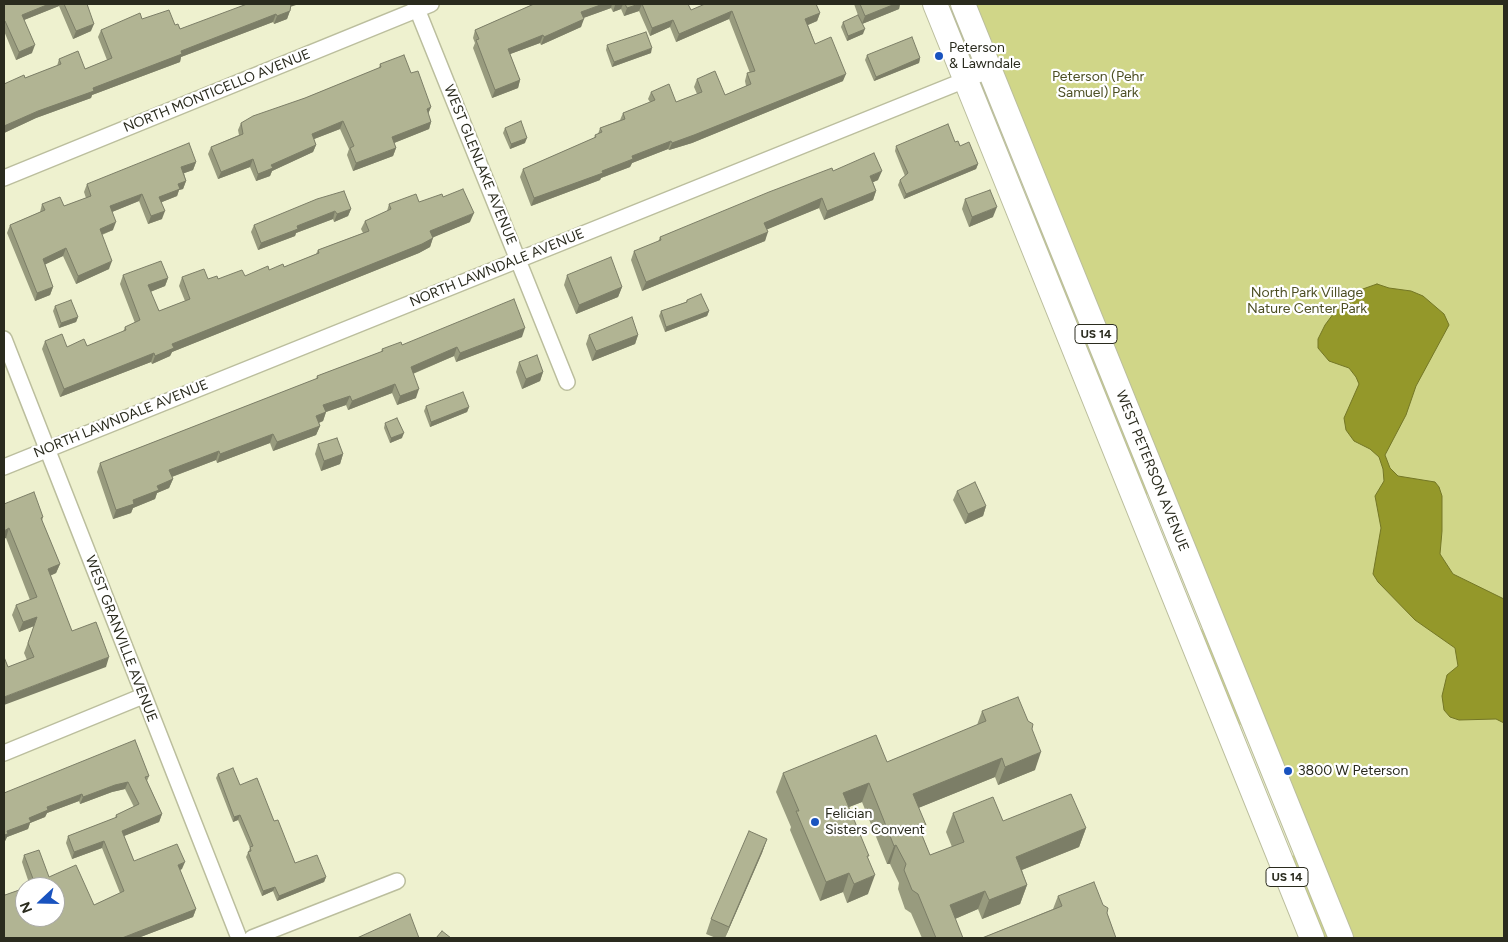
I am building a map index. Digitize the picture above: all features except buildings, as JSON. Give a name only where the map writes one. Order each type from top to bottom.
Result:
[{"type":"main road","name":"WEST PETERSON AVENUE","points":[[935,4],[1312,938]]},
{"type":"main road","name":"WEST PETERSON AVENUE","points":[[963,4],[1341,938]]},
{"type":"street","name":"NORTH MONTICELLO AVENUE","points":[[4,178],[421,6]]},
{"type":"street","name":"WEST GLENLAKE AVENUE","points":[[421,6],[518,260],[567,382]]},
{"type":"street","name":"NORTH LAWNDALE AVENUE","points":[[4,466],[990,70]]},
{"type":"street","name":"WEST GRANVILLE AVENUE","points":[[4,339],[238,938]]},
{"type":"street","points":[[4,753],[143,696]]},
{"type":"street","points":[[252,938],[397,881]]},
{"type":"green space","name":"North Park Village Nature Center Park","points":[[976,4],[1504,4],[1504,938],[1353,938]]},
{"type":"green space","points":[[1030,203],[1053,252],[1149,490],[1147,495],[1143,493],[1027,204]]},
{"type":"green space","points":[[1202,629],[1216,655],[1243,722],[1241,725],[1237,724],[1199,630]]},
{"type":"green space","points":[[1294,855],[1308,883],[1330,938],[1322,938],[1290,857]]},
{"type":"shaded area","points":[[1377,284],[1411,291],[1423,296],[1444,314],[1449,325],[1416,386],[1406,415],[1385,455],[1390,468],[1398,476],[1435,482],[1439,487],[1442,496],[1440,554],[1453,574],[1504,599],[1504,723],[1496,719],[1459,720],[1450,717],[1444,710],[1442,696],[1447,675],[1458,666],[1455,648],[1415,620],[1378,582],[1373,574],[1381,528],[1375,496],[1384,481],[1383,469],[1379,457],[1370,449],[1354,441],[1346,430],[1344,418],[1359,384],[1356,377],[1349,368],[1329,361],[1318,348],[1318,339],[1325,325],[1339,306],[1360,290]]},
{"type":"place","name":"Peterson & Lawndale","points":[[939,56]]},
{"type":"place","name":"3800 W Peterson","points":[[1288,771]]},
{"type":"place","name":"Felician Sisters Convent","points":[[815,822]]},
{"type":"park label","name":"Peterson (Pehr Samuel) Park","points":[[1098,86]]}]
